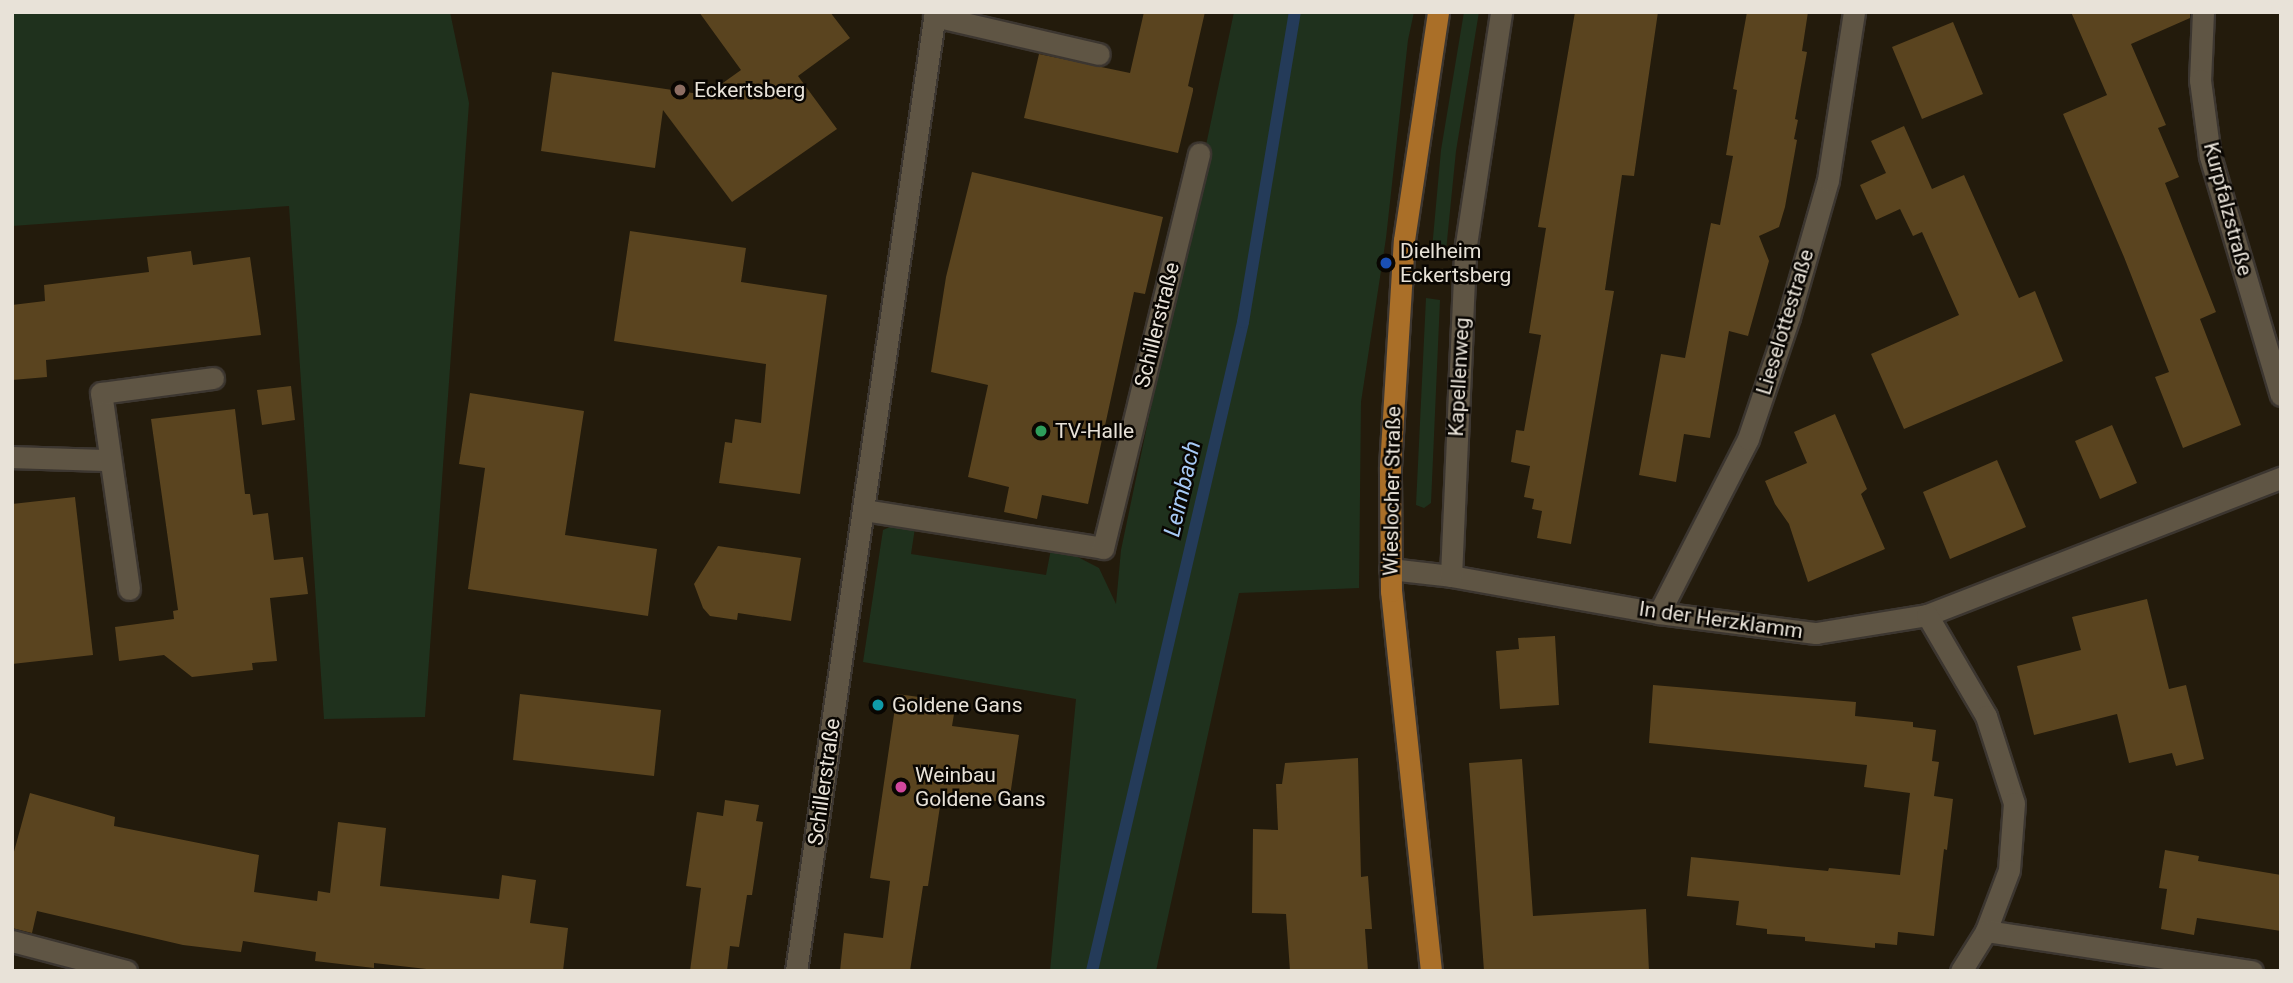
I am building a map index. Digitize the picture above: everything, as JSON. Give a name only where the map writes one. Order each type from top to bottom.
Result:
[{"type":"main road","name":"Wieslocher Straße","points":[[1431,971],[1390,569],[1391,448],[1404,240],[1438,12]]},
{"type":"street","name":"Kapellenweg","points":[[1451,576],[1465,251],[1501,12]]},
{"type":"street","name":"Lieselottestraße","points":[[1659,613],[1748,439],[1789,317],[1828,180],[1854,12]]},
{"type":"street","name":"Kurpfalzstraße","points":[[2203,12],[2200,80],[2210,156],[2276,357],[2281,395]]},
{"type":"street","points":[[934,14],[1099,54]]},
{"type":"street","name":"Schillerstraße","points":[[796,971],[934,14]]},
{"type":"street","name":"Schillerstraße","points":[[864,510],[1103,548],[1199,153]]},
{"type":"street","points":[[129,589],[101,393],[213,378]]},
{"type":"street","points":[[12,457],[110,460]]},
{"type":"street","name":"In der Herzklamm","points":[[1390,569],[1451,576],[1659,613],[1816,633],[1927,615],[2281,478]]},
{"type":"street","points":[[1927,615],[1986,716],[2014,803],[2009,870],[1986,931],[1961,971]]},
{"type":"street","points":[[1986,931],[2252,971]]},
{"type":"street","points":[[12,941],[127,971]]},
{"type":"green space","points":[[12,12],[450,12],[469,103],[425,717],[324,719],[289,206],[12,226]]},
{"type":"green space","points":[[1234,12],[1414,12],[1408,40],[1386,238],[1361,402],[1359,588],[1239,593],[1156,971],[1050,971],[1076,699],[863,662],[883,530],[892,526],[915,528],[911,554],[1046,575],[1051,549],[1072,554],[1099,568],[1116,604],[1121,550]]},
{"type":"green space","points":[[1464,12],[1479,12],[1456,151],[1446,251],[1432,249],[1441,150]]},
{"type":"green space","points":[[1426,298],[1440,300],[1431,503],[1424,508],[1416,505]]},
{"type":"building","points":[[699,12],[830,12],[850,38],[798,76],[837,129],[732,202],[663,110],[655,168],[541,151],[552,72],[706,95],[741,70]]},
{"type":"building","points":[[1144,12],[1205,12],[1188,86],[1193,88],[1193,91],[1178,153],[1024,118],[1039,54],[1130,73]]},
{"type":"building","points":[[1575,12],[1658,12],[1634,176],[1622,175],[1605,290],[1614,291],[1571,544],[1537,538],[1542,511],[1532,509],[1534,499],[1524,497],[1530,466],[1511,462],[1516,430],[1524,431],[1541,335],[1529,333],[1546,228],[1538,227]]},
{"type":"building","points":[[1747,12],[1808,12],[1802,51],[1807,52],[1795,119],[1798,120],[1794,139],[1797,140],[1785,207],[1779,227],[1759,236],[1769,261],[1748,336],[1729,331],[1710,438],[1684,434],[1676,482],[1639,475],[1661,354],[1685,358],[1711,223],[1720,225],[1733,156],[1726,155],[1737,90],[1733,89]]},
{"type":"building","points":[[2071,12],[2190,12],[2190,18],[2131,44],[2166,125],[2158,128],[2179,177],[2165,183],[2216,312],[2200,319],[2241,425],[2183,448],[2155,377],[2169,372],[2063,114],[2107,95]]},
{"type":"building","points":[[1953,22],[1983,94],[1922,119],[1892,47]]},
{"type":"building","points":[[1904,126],[1932,189],[1964,175],[2019,298],[2035,291],[2063,361],[1904,429],[1871,354],[1959,315],[1922,232],[1913,236],[1900,209],[1876,220],[1860,185],[1886,173],[1871,141]]},
{"type":"building","points":[[972,172],[1163,217],[1145,294],[1134,292],[1088,504],[1042,495],[1037,519],[1004,512],[1009,487],[968,477],[988,385],[931,372],[946,277]]},
{"type":"building","points":[[630,231],[746,248],[741,282],[827,295],[800,494],[719,483],[725,442],[732,443],[735,419],[761,423],[766,364],[614,341]]},
{"type":"building","points":[[191,251],[193,265],[250,257],[261,335],[46,360],[47,377],[12,380],[12,305],[45,301],[44,285],[149,272],[147,257]]},
{"type":"building","points":[[291,386],[295,420],[262,425],[257,390]]},
{"type":"building","points":[[470,393],[584,411],[565,535],[657,549],[648,616],[468,589],[485,468],[459,464]]},
{"type":"building","points":[[235,409],[245,494],[250,494],[253,515],[268,513],[274,560],[303,557],[308,594],[270,598],[277,661],[252,663],[253,670],[192,677],[164,655],[119,661],[115,627],[174,619],[173,611],[178,610],[151,419]]},
{"type":"building","points":[[1835,414],[1867,489],[1861,494],[1885,549],[1808,582],[1789,524],[1775,504],[1765,481],[1807,463],[1794,432]]},
{"type":"building","points":[[2112,425],[2137,483],[2100,499],[2075,441]]},
{"type":"building","points":[[1997,460],[2026,527],[1950,559],[1923,492]]},
{"type":"building","points":[[75,497],[93,655],[12,664],[12,504]]},
{"type":"building","points":[[718,546],[801,558],[791,621],[738,613],[737,620],[710,616],[703,608],[694,584]]},
{"type":"building","points":[[2147,599],[2169,689],[2186,685],[2204,759],[2176,766],[2172,753],[2129,763],[2117,714],[2034,735],[2017,666],[2081,650],[2072,617]]},
{"type":"building","points":[[1555,636],[1559,705],[1500,709],[1496,651],[1519,649],[1518,638]]},
{"type":"building","points":[[1653,685],[1856,702],[1855,716],[1913,722],[1913,727],[1936,730],[1932,761],[1939,762],[1934,796],[1953,799],[1934,936],[1898,932],[1897,945],[1875,943],[1875,948],[1805,941],[1805,937],[1767,934],[1767,929],[1736,925],[1739,901],[1687,896],[1691,857],[1828,871],[1829,868],[1900,875],[1910,793],[1864,787],[1867,765],[1649,743]]},
{"type":"building","points":[[520,694],[661,710],[654,776],[513,760]]},
{"type":"building","points":[[897,694],[956,702],[952,726],[1019,735],[1009,803],[942,793],[928,886],[923,886],[910,971],[840,971],[844,933],[883,938],[890,881],[870,878]]},
{"type":"building","points":[[1358,758],[1361,877],[1368,876],[1372,929],[1365,929],[1368,971],[1290,971],[1286,914],[1252,913],[1253,829],[1278,830],[1276,784],[1282,784],[1285,763]]},
{"type":"building","points":[[1522,759],[1533,916],[1646,909],[1649,971],[1484,971],[1469,763]]},
{"type":"building","points":[[30,793],[115,817],[114,826],[259,855],[254,892],[317,901],[318,891],[330,893],[338,822],[386,828],[380,886],[499,899],[502,875],[536,880],[530,923],[568,928],[563,971],[444,971],[374,963],[374,968],[315,961],[316,952],[243,941],[241,952],[183,945],[37,911],[32,933],[12,928],[12,859]]},
{"type":"building","points":[[725,800],[759,805],[756,821],[763,822],[752,895],[747,895],[739,947],[730,946],[727,971],[690,971],[701,888],[686,886],[697,812],[723,816]]},
{"type":"building","points":[[2165,850],[2199,856],[2198,861],[2281,875],[2281,931],[2197,918],[2194,935],[2161,929],[2167,889],[2159,888]]},
{"type":"waterway","name":"Leimbach","points":[[1092,971],[1243,322],[1295,12]]},
{"type":"place","name":"Eckertsberg","points":[[680,90]]},
{"type":"place","name":"Dielheim Eckertsberg","points":[[1386,263]]},
{"type":"place","name":"TV-Halle","points":[[1041,431]]},
{"type":"place","name":"Goldene Gans","points":[[878,705]]},
{"type":"place","name":"Weinbau Goldene Gans","points":[[901,787]]}]
